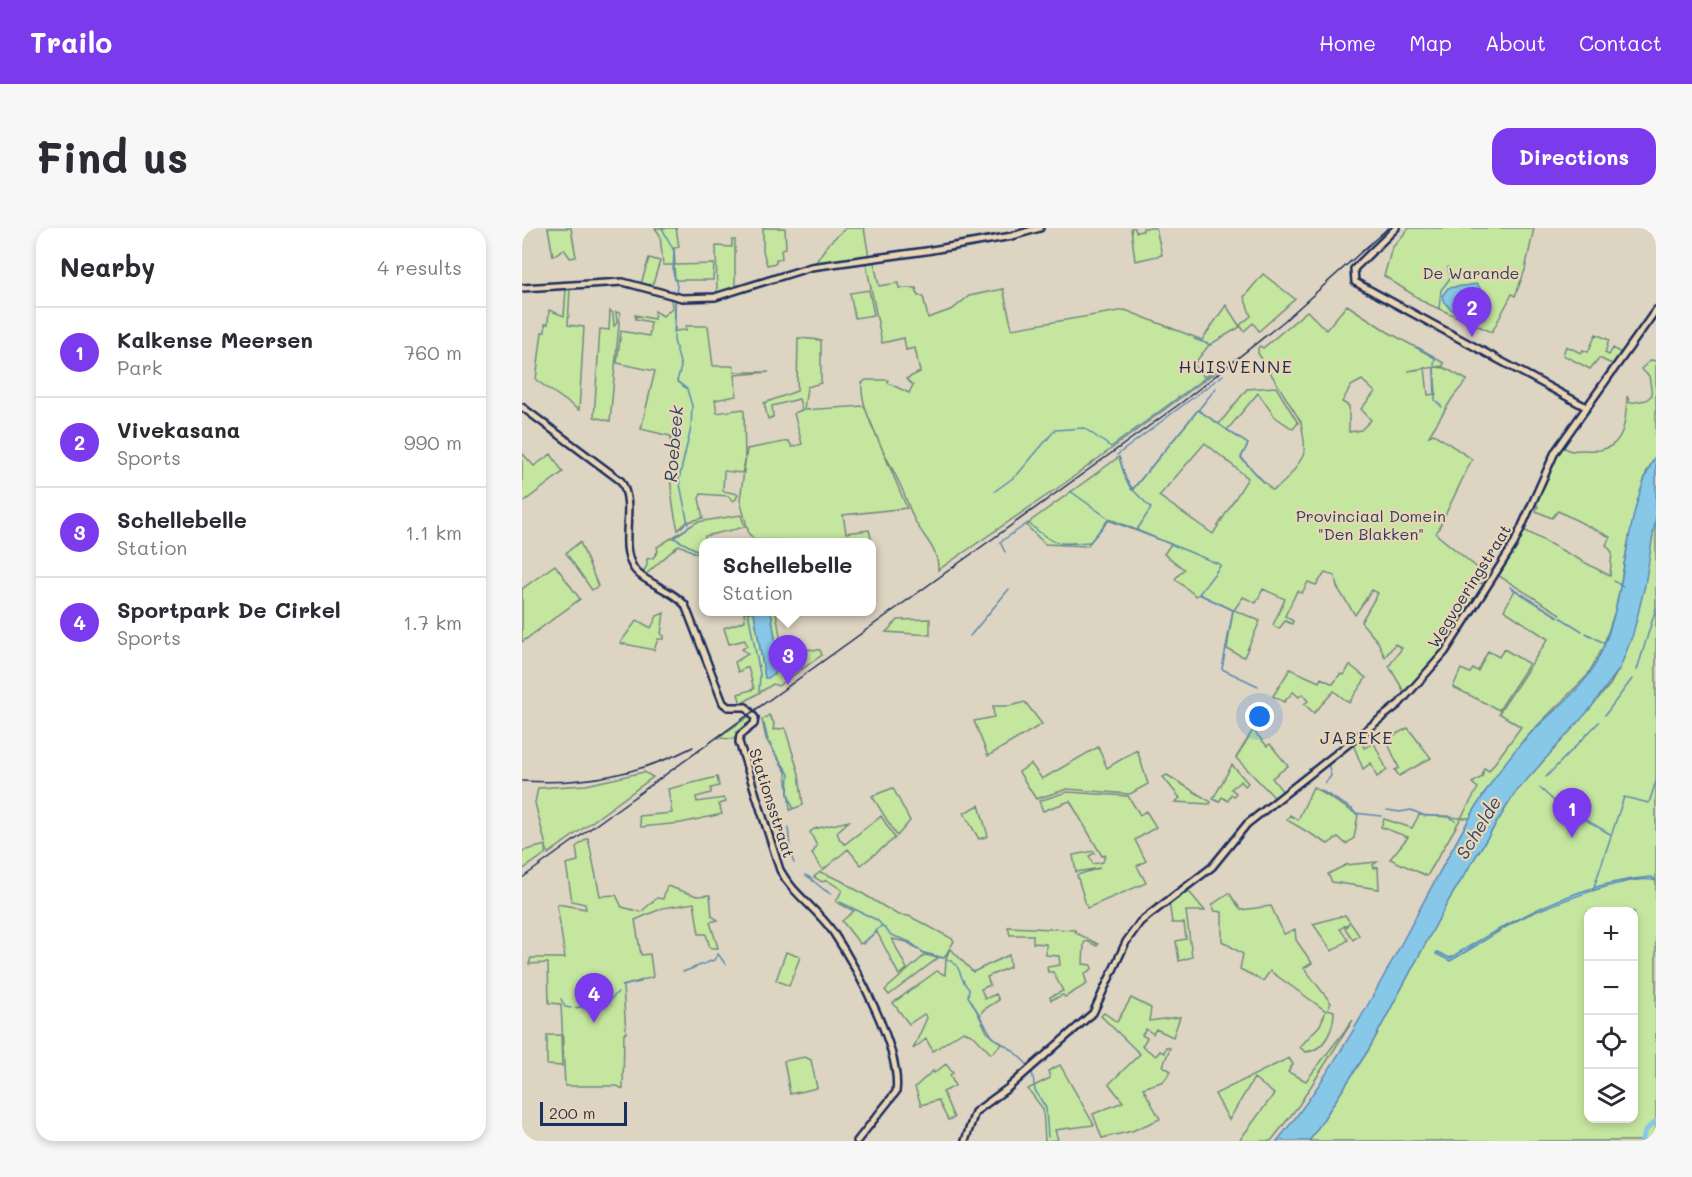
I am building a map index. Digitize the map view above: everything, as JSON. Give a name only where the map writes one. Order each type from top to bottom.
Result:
[{"type":"street","points":[[522,288],[623,282],[682,298],[705,298],[729,294],[807,269],[933,249],[1040,228]]},
{"type":"street","points":[[1396,228],[1357,265],[1352,275],[1360,285],[1586,407]]},
{"type":"street","name":"Wegvoeringstraat","points":[[965,1141],[975,1112],[1008,1088],[1093,1012],[1126,942],[1149,913],[1212,867],[1247,824],[1399,704],[1452,643],[1504,561],[1522,527],[1548,465],[1586,407],[1656,310]]},
{"type":"street","name":"Stationsstraat","points":[[522,407],[621,481],[627,498],[631,564],[640,575],[670,591],[685,604],[723,703],[728,707],[747,707],[754,717],[755,723],[740,735],[739,742],[780,870],[792,888],[833,932],[882,1025],[893,1062],[896,1092],[857,1141]]},
{"type":"green space","points":[[548,228],[571,228],[576,257],[570,258],[564,249],[553,256]]},
{"type":"green space","points":[[655,228],[676,228],[679,247],[674,248],[675,265],[714,264],[713,280],[675,280],[674,265],[663,265],[660,235]]},
{"type":"green space","points":[[763,228],[785,228],[786,248],[781,249],[782,259],[776,259],[776,263],[767,265],[763,251]]},
{"type":"green space","points":[[846,228],[864,228],[869,257],[814,265],[828,244]]},
{"type":"green space","points":[[1131,228],[1135,228],[1136,232],[1143,231],[1143,228],[1156,228],[1162,255],[1135,261]]},
{"type":"green space","name":"De Warande","points":[[1409,228],[1534,228],[1525,270],[1515,296],[1512,294],[1492,332],[1426,303],[1384,276],[1392,248]]},
{"type":"green space","points":[[732,240],[735,240],[735,289],[717,293],[716,246],[732,247]]},
{"type":"green space","points":[[649,258],[660,261],[652,287],[641,284]]},
{"type":"green space","points":[[874,262],[879,286],[898,283],[899,288],[916,288],[918,296],[923,296],[928,318],[953,309],[969,296],[1003,289],[1012,329],[1125,310],[1202,340],[1226,305],[1240,327],[1209,345],[1194,364],[1204,377],[1221,365],[1222,367],[1065,483],[938,570],[934,550],[913,517],[870,423],[862,395],[862,383],[866,380],[888,380],[888,383],[909,393],[913,385],[906,379],[920,372],[915,348],[906,350],[904,338],[882,343],[866,263]]},
{"type":"green space","points":[[1263,274],[1295,299],[1259,331],[1253,323],[1244,331],[1240,325],[1251,316],[1244,297]]},
{"type":"green space","points":[[566,289],[570,289],[568,325],[584,327],[579,410],[536,380],[542,332],[545,332],[545,324],[548,324],[549,310],[564,316]]},
{"type":"green space","points":[[869,290],[874,315],[855,318],[850,293]]},
{"type":"green space","points":[[671,298],[675,299],[675,331],[686,330],[686,326],[708,326],[713,366],[733,366],[734,372],[769,372],[735,375],[736,396],[715,400],[717,413],[743,409],[744,411],[745,461],[742,473],[724,471],[723,491],[738,494],[736,499],[733,501],[728,496],[701,494],[699,498],[703,518],[687,522],[678,530],[672,495],[670,450],[671,438],[676,438],[683,414],[675,414],[674,437],[641,429],[655,371],[617,363],[621,331],[649,336],[651,322],[636,319],[635,315],[654,319],[655,311],[663,316],[672,308]]},
{"type":"green space","name":"Provinciaal Domein \"Den Blakken\"","points":[[1347,305],[1388,332],[1444,363],[1443,366],[1435,367],[1445,368],[1467,380],[1453,397],[1429,436],[1434,434],[1472,459],[1436,534],[1491,579],[1486,584],[1475,582],[1466,588],[1467,595],[1477,601],[1450,642],[1406,695],[1389,666],[1402,648],[1395,644],[1385,657],[1378,642],[1361,622],[1378,593],[1372,590],[1355,615],[1337,587],[1335,576],[1325,573],[1316,585],[1308,582],[1302,593],[1297,591],[1285,616],[1293,621],[1292,624],[1285,621],[1279,629],[1273,625],[1285,599],[1263,589],[1256,603],[1243,597],[1234,610],[1260,621],[1244,657],[1227,649],[1233,610],[1199,594],[1196,596],[1175,579],[1184,569],[1164,554],[1171,544],[1108,520],[1087,546],[1045,544],[1027,526],[1032,520],[1119,457],[1126,480],[1133,489],[1198,410],[1219,424],[1247,389],[1276,387],[1298,423],[1293,429],[1275,417],[1258,393],[1227,430],[1248,444],[1241,458],[1272,490],[1277,488],[1290,476],[1303,456],[1304,439],[1301,422],[1258,353],[1258,348],[1260,346],[1263,348],[1307,311],[1326,330]],"holes":[[[1434,367],[1436,394],[1428,395],[1425,369]],[[1362,380],[1375,392],[1361,409],[1371,420],[1361,430],[1349,432],[1349,406],[1342,402],[1351,386]],[[1205,443],[1248,478],[1213,534],[1159,496]]]},
{"type":"green space","points":[[610,311],[613,313],[614,326],[617,323],[616,312],[620,313],[610,421],[594,417],[600,329],[609,330]]},
{"type":"green space","points":[[1596,334],[1609,340],[1605,353],[1609,355],[1613,348],[1621,353],[1614,365],[1599,358],[1590,369],[1563,355],[1566,346],[1581,353],[1583,350],[1588,352]]},
{"type":"green space","points":[[798,338],[821,340],[821,383],[807,387],[804,410],[864,406],[907,508],[843,515],[846,533],[869,530],[871,538],[754,538],[749,534],[740,500],[747,449],[789,441],[792,447],[802,444],[794,413],[802,410],[799,399],[772,406],[773,417],[768,419],[764,403],[797,391]]},
{"type":"green space","points":[[1651,360],[1656,361],[1656,455],[1646,473],[1628,543],[1616,608],[1603,647],[1587,676],[1525,738],[1497,775],[1471,818],[1461,818],[1478,788],[1472,783],[1482,777],[1484,768],[1489,771],[1521,727],[1499,713],[1548,639],[1504,610],[1515,590],[1558,617],[1560,614],[1499,576],[1524,530],[1610,576],[1612,552],[1606,545],[1610,537],[1558,511],[1552,518],[1536,511],[1538,506],[1534,504],[1561,446],[1571,451],[1600,450],[1615,443],[1623,429],[1627,396],[1630,403],[1646,400],[1652,395],[1649,376],[1641,369]]},
{"type":"green space","points":[[522,453],[534,466],[551,454],[563,472],[522,503]]},
{"type":"green space","points":[[741,515],[745,527],[699,538],[699,555],[679,545],[645,575],[643,573],[647,559],[653,558],[658,551],[657,547],[697,522]]},
{"type":"green space","points":[[1656,516],[1656,1141],[1309,1141],[1369,1049],[1450,898],[1515,793],[1610,685],[1629,644],[1640,602]]},
{"type":"green space","points":[[580,542],[598,586],[592,590],[566,553]]},
{"type":"green space","points":[[555,565],[580,599],[522,642],[522,589]]},
{"type":"green space","points":[[664,613],[661,634],[664,639],[658,639],[654,650],[620,643],[637,620],[651,628],[657,616]]},
{"type":"green space","points":[[744,616],[755,616],[765,677],[779,664],[772,616],[777,616],[782,648],[820,650],[822,655],[778,686],[773,684],[741,704],[738,694],[754,689],[748,667],[738,672],[735,662],[748,654],[742,649],[747,646],[745,640],[729,644],[724,628],[745,621]]},
{"type":"green space","points":[[930,619],[930,635],[886,632],[898,620]]},
{"type":"green space","points":[[1504,649],[1529,664],[1499,710],[1453,687],[1461,669],[1470,673],[1473,669],[1478,671],[1488,651],[1499,657]]},
{"type":"green space","points":[[1350,665],[1366,678],[1349,703],[1334,691],[1314,713],[1304,704],[1308,701],[1302,694],[1299,697],[1293,692],[1284,702],[1273,696],[1290,669],[1319,682],[1321,678],[1333,684],[1340,674],[1344,675]]},
{"type":"green space","points":[[1025,702],[1042,724],[988,756],[974,721],[994,717],[993,706],[1010,706]]},
{"type":"green space","points":[[751,715],[752,722],[733,739],[718,738]]},
{"type":"green space","points":[[769,715],[774,723],[773,730],[785,728],[799,774],[803,805],[790,810],[786,772],[766,739],[762,720]]},
{"type":"green space","points":[[1408,728],[1431,758],[1399,776],[1395,770],[1399,768],[1386,739]]},
{"type":"green space","points":[[1253,730],[1267,746],[1270,744],[1288,766],[1272,778],[1283,792],[1275,798],[1236,758]]},
{"type":"green space","points":[[1360,739],[1364,748],[1374,743],[1387,770],[1377,777],[1371,763],[1363,769],[1353,744]]},
{"type":"green space","points":[[1098,747],[1107,768],[1137,750],[1148,784],[1130,794],[1067,789],[1036,799],[1019,772],[1031,764],[1042,779]]},
{"type":"green space","points":[[1232,765],[1248,783],[1245,786],[1241,781],[1231,789],[1236,793],[1234,796],[1231,794],[1228,801],[1222,797],[1219,802],[1213,799]]},
{"type":"green space","points":[[644,772],[653,777],[548,854],[535,803],[538,788],[586,785]]},
{"type":"green space","points":[[1167,775],[1211,802],[1210,804],[1175,802],[1180,798],[1163,777]]},
{"type":"green space","points":[[717,777],[719,786],[711,788],[711,793],[696,797],[697,802],[724,798],[726,802],[719,804],[722,814],[681,823],[641,827],[639,816],[672,813],[668,789]]},
{"type":"green space","points":[[1313,787],[1358,815],[1354,838],[1346,844],[1338,837],[1328,844],[1287,820],[1290,815],[1298,820]]},
{"type":"green space","points":[[893,788],[910,821],[897,836],[872,796]]},
{"type":"green space","points":[[1067,792],[1128,796],[1140,815],[1146,811],[1156,827],[1135,840],[1146,861],[1137,866],[1146,883],[1087,908],[1077,875],[1100,868],[1076,872],[1073,855],[1094,851],[1095,853],[1089,856],[1093,864],[1103,862],[1105,855],[1102,856],[1070,801],[1043,811],[1039,801]]},
{"type":"green space","points":[[979,805],[988,836],[979,839],[964,813]]},
{"type":"green space","points":[[1419,815],[1461,818],[1427,876],[1390,859],[1408,837],[1381,827],[1384,819],[1412,828]]},
{"type":"green space","points":[[881,816],[895,838],[861,865],[848,849],[823,870],[812,854],[817,846],[810,832],[814,829],[849,821],[837,832],[840,840],[845,844]]},
{"type":"green space","points":[[588,838],[600,896],[616,895],[622,907],[641,912],[657,898],[663,899],[667,886],[697,896],[710,895],[712,916],[718,920],[710,922],[718,948],[710,948],[706,934],[699,934],[694,903],[663,908],[635,920],[641,955],[650,954],[653,977],[623,986],[626,1033],[624,1034],[623,1089],[617,1086],[565,1086],[561,1004],[549,1003],[548,963],[529,964],[531,958],[565,958],[557,904],[586,909],[585,904],[572,901],[566,864],[578,861],[576,847]]},
{"type":"green space","points":[[546,845],[545,854],[522,870],[522,851]]},
{"type":"green space","points":[[1377,862],[1373,865],[1374,868],[1378,867],[1379,889],[1332,882],[1328,874],[1346,865]]},
{"type":"green space","points":[[820,872],[840,880],[898,915],[909,916],[951,938],[954,941],[944,958],[924,953],[907,942],[892,939],[907,969],[899,975],[877,932],[860,944],[842,921],[854,911],[836,902],[842,890],[827,880],[822,882],[814,877]]},
{"type":"green space","points":[[1187,889],[1205,911],[1186,911],[1192,957],[1179,961],[1176,941],[1186,939],[1184,923],[1172,923],[1169,901]]},
{"type":"green space","points":[[1229,893],[1241,910],[1271,906],[1284,934],[1295,929],[1296,940],[1312,963],[1304,968],[1331,1003],[1328,1009],[1334,1011],[1327,1038],[1318,1048],[1305,1052],[1300,1047],[1320,1025],[1326,1011],[1270,971],[1263,981],[1240,969],[1243,954],[1222,941],[1222,912],[1215,911],[1212,905]]},
{"type":"green space","points":[[1345,915],[1359,935],[1353,940],[1345,928],[1349,923],[1340,929],[1348,940],[1332,951],[1313,924]]},
{"type":"green space","points":[[1008,927],[1075,930],[1076,933],[1098,944],[1097,946],[1087,941],[1084,943],[1083,964],[1091,965],[1092,969],[1084,974],[1087,984],[1065,997],[1063,995],[1051,1000],[1050,997],[1063,991],[1053,972],[1048,972],[1047,967],[1060,965],[1059,956],[1046,955],[1046,944],[1033,943],[1033,935],[1010,935]]},
{"type":"green space","points":[[950,948],[973,972],[1009,955],[1010,967],[987,977],[990,985],[981,989],[985,999],[996,994],[999,1000],[983,1010],[980,1016],[975,1007],[987,1032],[1002,1044],[991,1054],[975,1037],[963,1031],[933,1051],[926,1039],[913,1049],[927,1018],[924,1014],[909,1024],[893,1003],[937,971],[945,975],[946,959]]},
{"type":"green space","points":[[786,952],[800,957],[789,986],[776,980]]},
{"type":"green space","points":[[925,955],[938,958],[889,995],[885,990]]},
{"type":"green space","points":[[1131,998],[1151,1008],[1149,1021],[1180,1017],[1173,1037],[1156,1029],[1153,1034],[1146,1029],[1142,1035],[1147,1038],[1142,1046],[1156,1056],[1160,1051],[1164,1053],[1166,1047],[1170,1048],[1163,1066],[1171,1071],[1164,1081],[1143,1088],[1160,1119],[1132,1131],[1102,1138],[1093,1114],[1123,1102],[1109,1084],[1140,1054],[1101,1016],[1104,1013],[1117,1022]]},
{"type":"green space","points":[[1353,1020],[1299,1105],[1271,1141],[1239,1141],[1274,1094],[1254,1078],[1229,1120],[1215,1094],[1289,1058],[1293,1064],[1288,1072],[1306,1081]]},
{"type":"green space","points":[[547,1035],[561,1035],[562,1066],[547,1065]]},
{"type":"green space","points":[[805,1057],[811,1060],[817,1088],[790,1094],[784,1061]]},
{"type":"green space","points":[[946,1064],[953,1073],[950,1075],[955,1086],[943,1092],[954,1118],[948,1120],[938,1100],[921,1105],[915,1087],[933,1071],[934,1073]]},
{"type":"green space","points":[[1060,1065],[1094,1125],[1055,1130],[1058,1140],[1045,1141],[1043,1109],[1028,1089],[1050,1078],[1048,1071]]},
{"type":"water","points":[[1477,284],[1489,301],[1486,314],[1473,316],[1459,314],[1449,307],[1442,296],[1448,288]]},
{"type":"water","name":"Schelde","points":[[1656,455],[1656,516],[1645,585],[1633,634],[1620,668],[1590,709],[1515,793],[1450,898],[1369,1049],[1312,1137],[1309,1141],[1277,1141],[1335,1061],[1479,802],[1496,776],[1521,743],[1582,683],[1596,663],[1615,612],[1636,505],[1644,479]]},
{"type":"water","points":[[755,616],[772,616],[779,665],[776,672],[765,678]]},
{"type":"water","points":[[1652,877],[1656,881],[1645,880],[1608,886],[1546,908],[1518,920],[1450,961],[1436,954],[1437,952],[1450,958],[1522,917],[1572,895],[1598,886]]},
{"type":"waterway","name":"Roebeek","points":[[662,228],[674,251],[673,272],[677,286],[676,293]]},
{"type":"waterway","points":[[1448,267],[1449,274]]},
{"type":"waterway","points":[[1439,309],[1441,290],[1451,277]]},
{"type":"waterway","name":"Roebeek","points":[[675,300],[674,340],[681,367],[677,381],[687,389],[692,406],[691,428],[679,479],[688,524]]},
{"type":"waterway","points":[[1194,339],[1211,345]]},
{"type":"waterway","points":[[1417,347],[1435,357],[1434,365]]},
{"type":"waterway","points":[[995,491],[1017,475],[1055,430],[1084,428],[1111,447],[1221,366]]},
{"type":"waterway","points":[[1434,369],[1435,400],[1442,407]]},
{"type":"waterway","points":[[1117,455],[1223,375]]},
{"type":"waterway","points":[[1199,409],[1216,388]]},
{"type":"waterway","points":[[1119,457],[1126,480],[1132,490],[1198,410],[1248,444],[1241,457],[1264,483]]},
{"type":"waterway","points":[[1132,489],[1151,508],[1137,530]]},
{"type":"waterway","points":[[1070,491],[1108,518]]},
{"type":"waterway","points":[[1005,552],[1000,542],[1028,523],[1056,542],[1078,543],[1090,542],[1110,519],[1221,565],[1199,594],[1233,610],[1222,669],[1258,686]]},
{"type":"waterway","name":"Roebeek","points":[[690,526],[674,538],[699,551]]},
{"type":"waterway","points":[[1614,581],[1623,587]]},
{"type":"waterway","points":[[1510,587],[1557,616]]},
{"type":"waterway","points":[[970,636],[1009,589]]},
{"type":"waterway","points":[[1637,670],[1656,608]]},
{"type":"waterway","name":"Roebeek","points":[[749,616],[760,674],[759,691]]},
{"type":"waterway","points":[[1561,618],[1582,631]]},
{"type":"waterway","points":[[1586,633],[1604,643]]},
{"type":"waterway","points":[[1605,715],[1632,679]]},
{"type":"waterway","points":[[1546,777],[1599,722]]},
{"type":"waterway","name":"Roebeek","points":[[764,724],[768,740]]},
{"type":"waterway","name":"Roebeek","points":[[770,743],[776,755]]},
{"type":"waterway","name":"Roebeek","points":[[777,756],[789,774],[788,794],[793,808]]},
{"type":"waterway","points":[[1325,783],[1331,776],[1328,763]]},
{"type":"waterway","points":[[1593,890],[1624,797],[1649,803],[1656,781]]},
{"type":"waterway","points":[[1540,788],[1554,801],[1610,834]]},
{"type":"waterway","points":[[1320,790],[1355,813],[1381,816]]},
{"type":"waterway","points":[[1387,810],[1400,812],[1411,810],[1425,816],[1449,816],[1455,821]]},
{"type":"waterway","name":"Roebeek","points":[[788,827],[790,847]]},
{"type":"waterway","name":"Roebeek","points":[[790,853],[794,863]]},
{"type":"waterway","name":"Roebeek","points":[[805,875],[812,879]]},
{"type":"waterway","name":"Roebeek","points":[[812,880],[822,888]]},
{"type":"waterway","name":"Roebeek","points":[[823,889],[831,894]]},
{"type":"waterway","name":"Roebeek","points":[[840,902],[877,920],[891,935],[910,942],[924,953],[943,958]]},
{"type":"waterway","points":[[863,944],[881,926]]},
{"type":"waterway","points":[[683,972],[714,960],[718,954],[726,965]]},
{"type":"waterway","name":"Roebeek","points":[[946,959],[958,968],[969,989],[968,996],[993,1038],[1011,1049],[1028,1065]]},
{"type":"waterway","points":[[622,986],[640,982]]},
{"type":"waterway","points":[[575,1008],[609,1001],[618,992]]},
{"type":"waterway","points":[[561,999],[565,1007],[571,1008]]},
{"type":"waterway","name":"Roebeek","points":[[1032,1071],[1035,1090],[1046,1108],[1048,1137]]},
{"type":"waterway","points":[[1642,1141],[1646,1130],[1656,1121]]},
{"type":"railway","points":[[522,878],[1181,403],[1283,322],[1388,228]]},
{"type":"railway","points":[[522,781],[567,781],[610,776],[652,764],[693,747]]},
{"type":"place","name":"Vivekasana","points":[[1472,337]]},
{"type":"place","name":"Schellebelle","points":[[788,685]]},
{"type":"place","name":"Kalkense Meersen","points":[[1572,838]]},
{"type":"place","name":"Sportpark De Cirkel","points":[[594,1023]]},
{"type":"district","name":"HUISVENNE","points":[[1236,367]]},
{"type":"district","name":"JABEKE","points":[[1357,738]]}]
